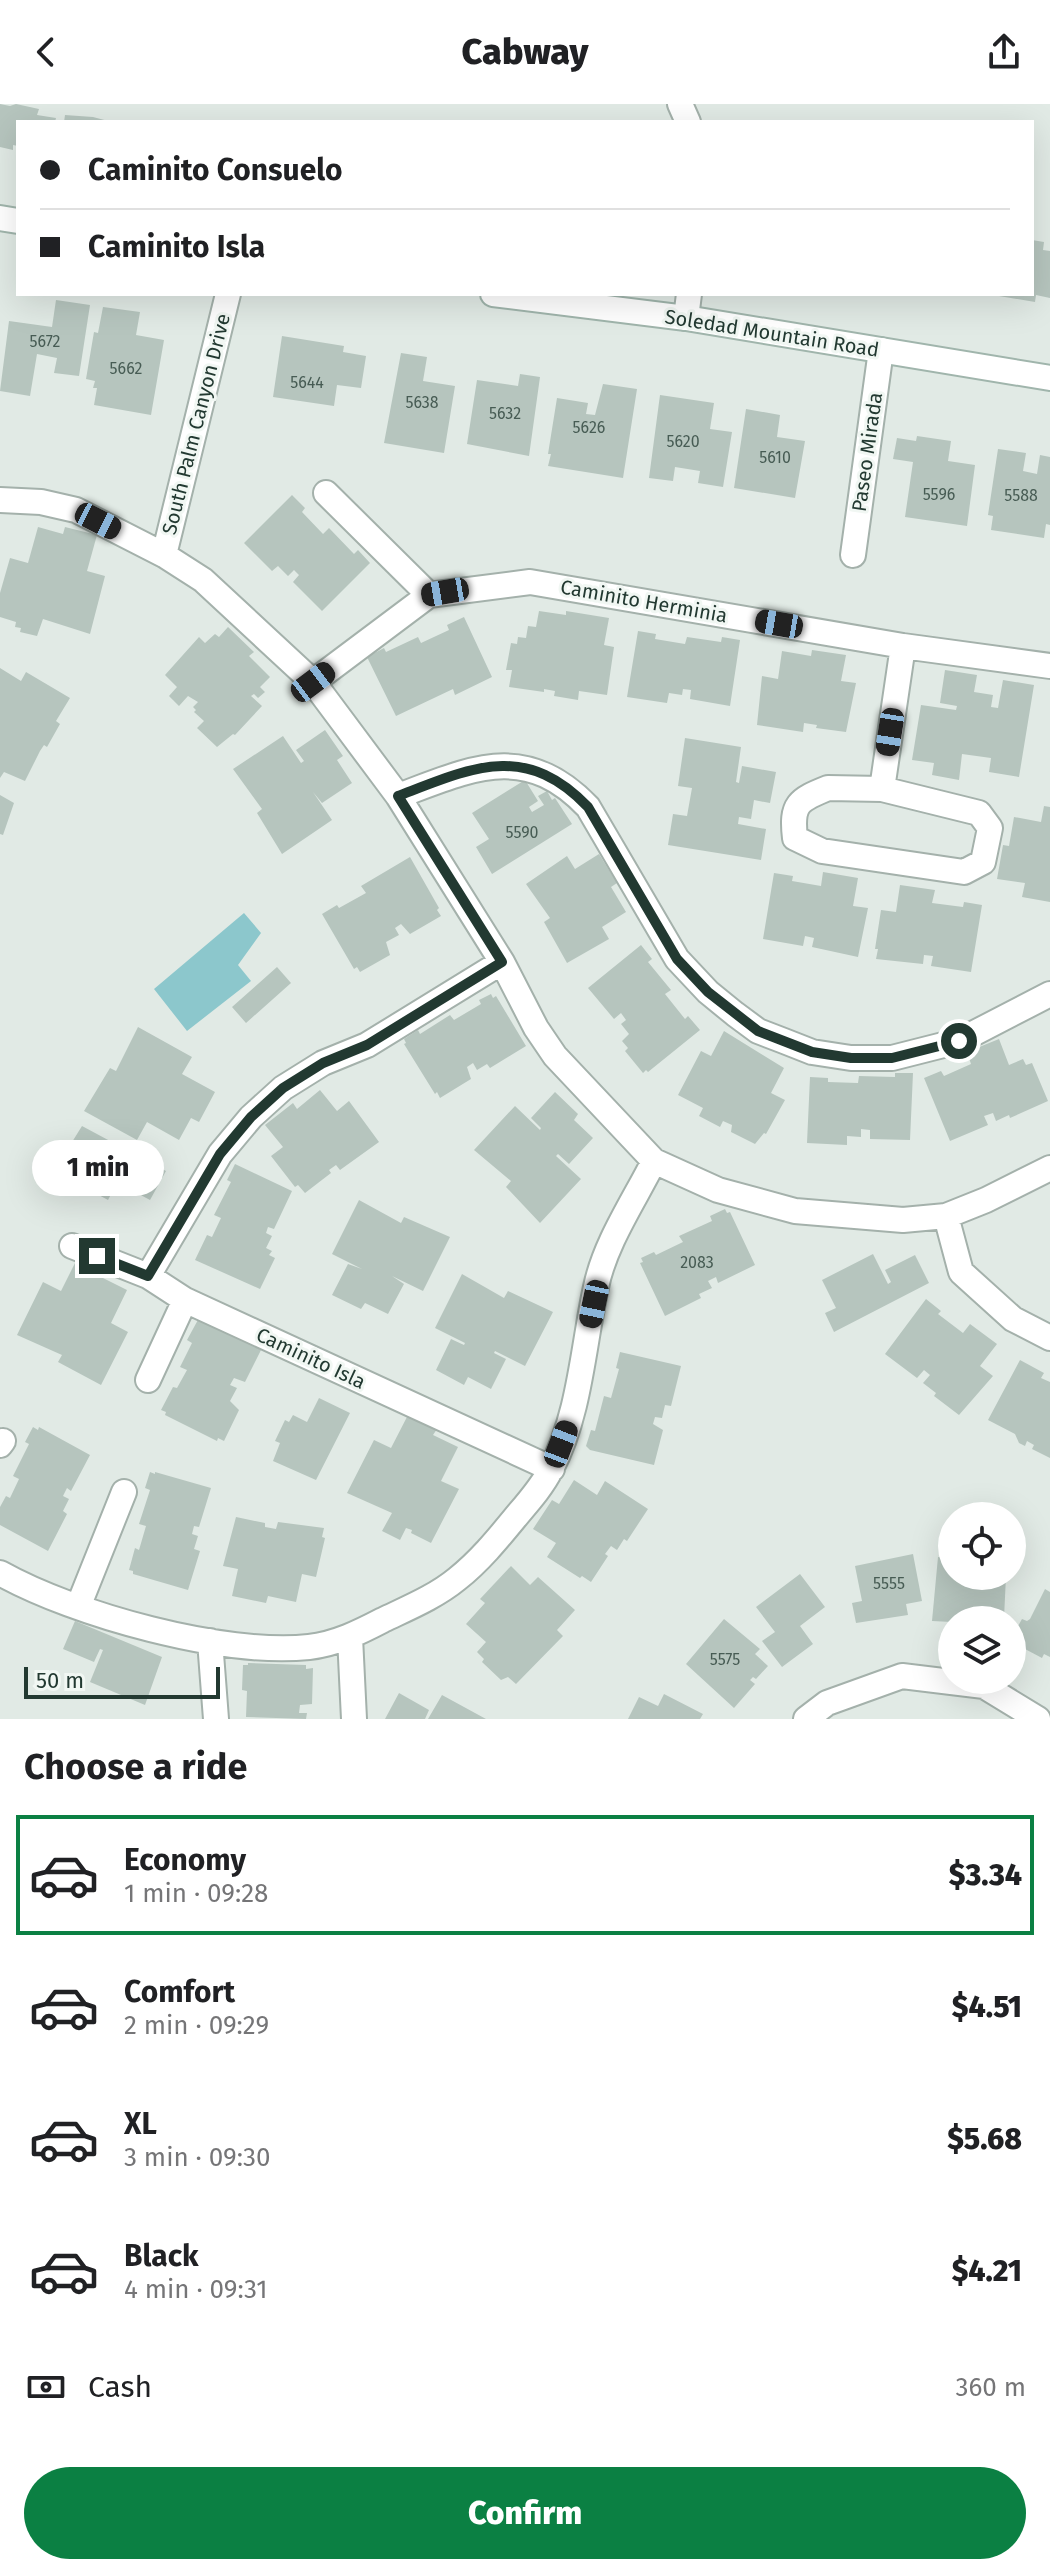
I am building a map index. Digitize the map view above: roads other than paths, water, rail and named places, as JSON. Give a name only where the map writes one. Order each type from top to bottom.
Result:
[{"type":"street","name":"South Palm Canyon Drive","points":[[164,555],[228,296]]},
{"type":"street","name":"Soledad Mountain Road","points":[[526,296],[688,306],[881,350],[1050,378]]},
{"type":"street","name":"Paseo Mirada","points":[[853,555],[881,350]]},
{"type":"street","points":[[326,493],[429,595]]},
{"type":"street","points":[[0,500],[41,502],[76,510],[164,555],[203,580],[313,682],[398,796],[502,962],[536,1028],[555,1056],[654,1161],[718,1190],[795,1211],[903,1220],[946,1216],[1050,1168]]},
{"type":"street","name":"Caminito Herminia","points":[[313,682],[429,595],[530,582],[903,646],[1050,666]]},
{"type":"street","points":[[882,789],[903,646]]},
{"type":"street","points":[[398,796],[463,771],[503,764],[544,773],[556,779],[588,807],[677,959],[708,992],[758,1031],[812,1052],[851,1058],[892,1058],[959,1041],[1050,994]]},
{"type":"street","points":[[828,788],[882,789],[979,813],[990,828],[983,862],[964,872],[822,851],[795,838],[792,816],[802,798],[828,788]]},
{"type":"street","points":[[148,1276],[220,1154],[251,1117],[283,1088],[323,1063],[367,1045],[502,962]]},
{"type":"street","points":[[0,1573],[98,1615],[244,1647],[310,1647],[350,1637],[429,1598],[481,1557],[537,1492],[552,1469],[570,1419],[603,1262],[654,1161]]},
{"type":"street","points":[[946,1216],[961,1272],[1013,1319],[1050,1338]]},
{"type":"street","name":"Caminito Isla","points":[[72,1246],[148,1276],[185,1300],[552,1469]]},
{"type":"street","points":[[148,1380],[185,1300]]},
{"type":"street","points":[[78,1607],[124,1492]]},
{"type":"street","points":[[350,1637],[354,1719]]},
{"type":"street","points":[[210,1641],[216,1719]]},
{"type":"street","points":[[806,1719],[827,1703],[902,1676],[984,1686],[1038,1719]]},
{"type":"water","points":[[244,913],[261,933],[238,965],[251,981],[187,1031],[154,989]]}]
